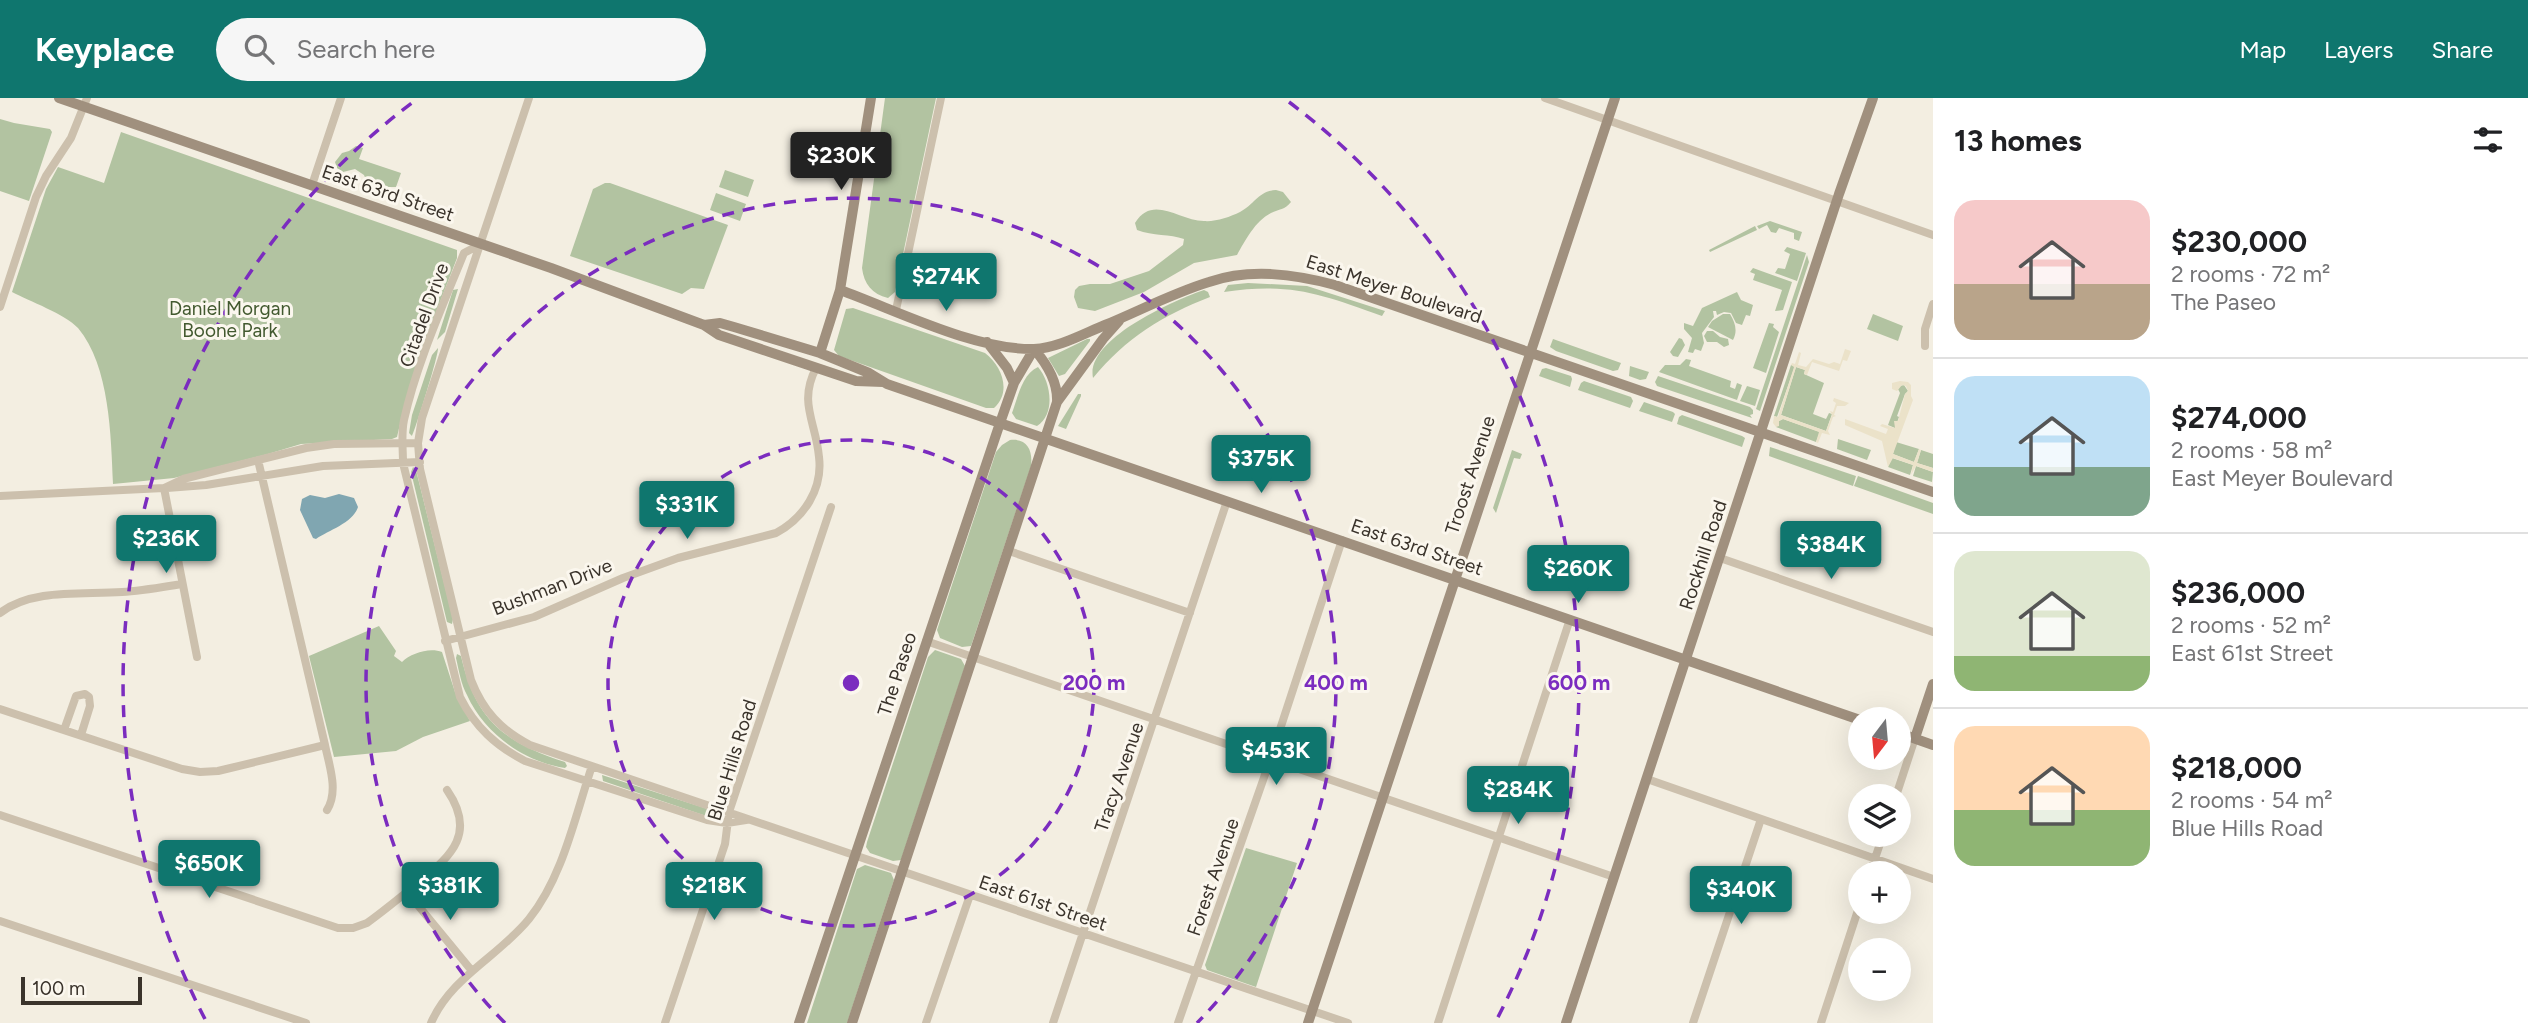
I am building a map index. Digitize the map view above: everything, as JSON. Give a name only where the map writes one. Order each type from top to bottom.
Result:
[{"type":"main road","name":"East 63rd Street","points":[[59,98],[86,102],[704,325],[719,335],[856,381],[883,382]]},
{"type":"main road","points":[[763,349],[813,358],[820,353],[840,290],[871,98]]},
{"type":"main road","name":"Troost Avenue","points":[[1308,1023],[1615,98]]},
{"type":"main road","name":"Rockhill Road","points":[[1566,1023],[1836,202],[1873,98]]},
{"type":"main road","name":"East Meyer Boulevard","points":[[840,290],[937,327],[987,342],[1034,349],[1073,338],[1208,282],[1256,275],[1292,275],[1335,285],[1530,351],[1933,492]]},
{"type":"main road","points":[[852,1023],[1058,402],[1103,339],[1122,318]]},
{"type":"main road","name":"East 63rd Street","points":[[704,325],[720,323],[820,353],[869,373],[883,382],[1848,716]]},
{"type":"main road","points":[[987,342],[1007,368],[1014,383]]},
{"type":"main road","points":[[1034,349],[1045,362],[1058,390],[1058,402]]},
{"type":"main road","name":"The Paseo","points":[[799,1023],[1000,423],[1014,383],[1034,349]]},
{"type":"main road","points":[[817,368],[822,364],[869,373]]},
{"type":"main road","points":[[1915,738],[1933,684]]},
{"type":"main road","points":[[1911,737],[1933,745]]},
{"type":"street","points":[[312,185],[341,98]]},
{"type":"street","points":[[481,244],[529,98]]},
{"type":"street","points":[[895,310],[941,98]]},
{"type":"street","points":[[1545,98],[1933,235]]},
{"type":"street","points":[[0,307],[36,197],[46,176],[71,138],[86,102]]},
{"type":"street","name":"Citadel Drive","points":[[481,244],[464,253],[440,313],[404,421],[402,442],[403,463],[460,697],[485,735],[525,761],[707,820],[727,823],[750,820]]},
{"type":"street","name":"Citadel Drive","points":[[481,244],[422,418],[418,443],[420,462],[471,680],[479,699],[492,719],[513,736],[530,745],[729,812]]},
{"type":"street","points":[[1925,346],[1925,328],[1933,304]]},
{"type":"street","name":"Bushman Drive","points":[[445,641],[534,617],[668,561],[776,533],[788,527],[807,505],[818,478],[819,456],[807,408],[809,388],[817,368]]},
{"type":"street","points":[[164,488],[183,479],[306,448],[418,443]]},
{"type":"street","points":[[258,460],[325,745],[333,789],[333,798],[327,810]]},
{"type":"street","points":[[0,496],[194,486],[323,466],[420,462]]},
{"type":"street","points":[[164,488],[197,657]]},
{"type":"street","name":"Tracy Avenue","points":[[1053,1023],[1227,500]]},
{"type":"street","name":"Blue Hills Road","points":[[665,1023],[725,844],[729,812],[831,507]]},
{"type":"street","name":"Forest Avenue","points":[[1178,1023],[1270,759],[1342,540]]},
{"type":"street","points":[[1009,551],[1190,613]]},
{"type":"street","points":[[1720,558],[1933,632]]},
{"type":"street","points":[[0,613],[11,605],[33,597],[126,592],[183,584]]},
{"type":"street","points":[[1438,1023],[1570,619]]},
{"type":"street","points":[[926,641],[1614,877]]},
{"type":"street","points":[[64,730],[76,696],[85,694],[89,697],[90,706],[80,736]]},
{"type":"street","points":[[0,709],[182,769],[200,772],[218,771],[325,745]]},
{"type":"street","points":[[1900,784],[1915,738]]},
{"type":"street","points":[[431,1023],[452,988],[512,938],[543,900],[559,865],[592,766]]},
{"type":"street","points":[[1647,779],[1933,879]]},
{"type":"street","points":[[0,815],[338,928],[353,928],[367,923],[446,860],[457,843],[460,829],[459,815],[447,790]]},
{"type":"street","name":"East 61st Street","points":[[729,812],[1348,1023]]},
{"type":"street","points":[[1693,1023],[1761,819]]},
{"type":"street","points":[[1875,859],[1879,847]]},
{"type":"street","points":[[407,892],[472,971]]},
{"type":"street","points":[[926,1023],[970,895]]},
{"type":"street","points":[[0,921],[306,1023]]},
{"type":"street","points":[[1821,1023],[1853,924]]},
{"type":"green space","points":[[885,98],[936,98],[895,292],[888,298],[870,288],[862,268]]},
{"type":"green space","points":[[0,119],[50,129],[52,132],[29,201],[0,191]]},
{"type":"green space","name":"Daniel Morgan Boone Park","points":[[121,132],[457,250],[457,258],[416,368],[397,437],[301,444],[174,478],[113,484],[107,403],[97,362],[89,344],[72,323],[12,292],[46,189],[58,167],[104,183]]},
{"type":"green space","points":[[356,146],[363,148],[359,159],[401,173],[396,187],[386,187],[371,178],[366,180],[364,175],[355,169],[343,172],[337,168],[335,162],[342,153]]},
{"type":"green space","points":[[725,170],[754,180],[748,197],[719,187]]},
{"type":"green space","points":[[605,183],[728,225],[704,289],[691,288],[682,294],[570,256],[593,189]]},
{"type":"green space","points":[[1276,190],[1283,192],[1291,202],[1260,221],[1237,255],[1194,263],[1144,292],[1095,311],[1078,308],[1074,297],[1079,286],[1110,284],[1149,271],[1183,245],[1184,239],[1137,230],[1135,223],[1150,210],[1167,211],[1195,220],[1218,220],[1240,212],[1261,195]]},
{"type":"green space","points":[[716,193],[746,204],[740,221],[710,210]]},
{"type":"green space","points":[[1770,221],[1802,232],[1799,241],[1794,239],[1794,233],[1779,228],[1776,233],[1771,232],[1767,225],[1759,229],[1757,226]]},
{"type":"green space","points":[[1755,226],[1757,230],[1710,252],[1709,250]]},
{"type":"green space","points":[[1787,247],[1806,253],[1797,281],[1775,273],[1778,268],[1785,269],[1790,254],[1784,251]]},
{"type":"green space","points":[[1807,255],[1809,262],[1760,411],[1756,409]]},
{"type":"green space","points":[[1753,268],[1792,282],[1783,310],[1775,311],[1782,290],[1753,280],[1755,274],[1750,272]]},
{"type":"green space","points":[[1248,283],[1307,286],[1385,311],[1382,316],[1323,296],[1287,289],[1224,292],[1228,285]]},
{"type":"green space","points":[[458,289],[445,332],[437,340],[453,290]]},
{"type":"green space","points":[[1204,290],[1210,297],[1146,329],[1119,351],[1093,378],[1094,363],[1103,349],[1117,336],[1154,312]]},
{"type":"green space","points":[[1737,292],[1741,300],[1753,305],[1750,316],[1746,315],[1742,325],[1736,323],[1731,313],[1717,315],[1716,311],[1713,311],[1714,317],[1702,333],[1704,343],[1701,351],[1695,349],[1693,353],[1688,352],[1692,338],[1684,329],[1684,323],[1693,326],[1702,308]]},
{"type":"green space","points":[[853,308],[985,353],[996,365],[1003,379],[1003,394],[999,402],[994,408],[986,408],[839,356],[834,350],[846,309]]},
{"type":"green space","points":[[1723,314],[1730,314],[1733,320],[1736,330],[1733,340],[1708,327]]},
{"type":"green space","points":[[1873,314],[1903,326],[1898,341],[1867,329]]},
{"type":"green space","points":[[1769,323],[1774,324],[1773,327],[1779,332],[1766,373],[1753,368]]},
{"type":"green space","points":[[1707,331],[1713,331],[1728,339],[1729,345],[1724,347],[1717,342],[1707,342],[1704,336]]},
{"type":"green space","points":[[1679,338],[1685,345],[1678,357],[1670,352]]},
{"type":"green space","points":[[1087,339],[1090,341],[1065,374],[1059,376],[1048,358]]},
{"type":"green space","points":[[1553,339],[1621,363],[1618,370],[1613,371],[1556,351],[1550,347]]},
{"type":"green space","points":[[438,348],[412,436],[409,433],[412,415],[432,355]]},
{"type":"green space","points":[[1686,359],[1691,360],[1689,366],[1731,381],[1730,387],[1735,389],[1737,383],[1742,385],[1737,400],[1659,372],[1665,365],[1680,365]]},
{"type":"green space","points":[[1791,365],[1795,366],[1777,417],[1774,416]]},
{"type":"green space","points":[[1630,366],[1649,372],[1646,379],[1629,376]]},
{"type":"green space","points":[[1038,367],[1046,381],[1050,398],[1047,414],[1037,426],[1016,419],[1012,413],[1024,380]]},
{"type":"green space","points":[[1796,367],[1805,370],[1804,374],[1824,383],[1813,414],[1826,419],[1829,413],[1832,414],[1826,431],[1781,415]]},
{"type":"green space","points":[[1542,369],[1571,376],[1570,387],[1539,376]]},
{"type":"green space","points":[[1658,376],[1750,407],[1753,410],[1750,415],[1752,418],[1657,386],[1655,382]]},
{"type":"green space","points":[[1584,381],[1631,397],[1633,401],[1630,408],[1578,390]]},
{"type":"green space","points":[[1904,385],[1908,391],[1895,428],[1888,425],[1900,393],[1898,389]]},
{"type":"green space","points":[[1747,386],[1760,390],[1755,406],[1740,401]]},
{"type":"green space","points":[[1078,394],[1081,396],[1066,429],[1058,426]]},
{"type":"green space","points":[[1644,402],[1673,412],[1675,414],[1672,422],[1639,411]]},
{"type":"green space","points":[[1682,415],[1742,436],[1745,438],[1742,447],[1677,424]]},
{"type":"green space","points":[[1783,419],[1820,432],[1816,442],[1776,427]]},
{"type":"green space","points":[[1838,439],[1871,450],[1867,460],[1837,449]]},
{"type":"green space","points":[[1010,440],[1021,441],[1028,446],[1031,466],[971,646],[962,647],[940,638],[937,630],[996,452]]},
{"type":"green space","points":[[1896,442],[1919,449],[1914,462],[1893,454]]},
{"type":"green space","points":[[1770,447],[1856,476],[1853,486],[1769,456]]},
{"type":"green space","points":[[1512,450],[1522,454],[1520,459],[1514,458],[1496,513],[1493,508]]},
{"type":"green space","points":[[1921,450],[1933,454],[1933,468],[1917,463]]},
{"type":"green space","points":[[1892,458],[1913,465],[1910,475],[1888,467]]},
{"type":"green space","points":[[1916,466],[1933,472],[1932,482],[1913,476]]},
{"type":"green space","points":[[413,467],[416,470],[453,619],[452,624],[447,622],[411,472]]},
{"type":"green space","points":[[1858,476],[1933,503],[1933,514],[1854,486]]},
{"type":"green space","points":[[379,626],[396,651],[394,656],[402,662],[421,652],[442,652],[455,692],[470,721],[423,737],[396,751],[334,757],[309,656]]},
{"type":"green space","points":[[935,650],[961,659],[965,666],[901,860],[893,861],[870,853],[866,847],[928,657]]},
{"type":"green space","points":[[457,654],[461,656],[475,697],[496,726],[525,746],[565,762],[565,768],[550,765],[520,752],[507,744],[484,722],[465,691]]},
{"type":"green space","points":[[602,775],[714,811],[716,815],[712,818],[603,781]]},
{"type":"green space","points":[[1246,848],[1297,863],[1256,987],[1207,970],[1205,965]]},
{"type":"green space","points":[[865,865],[891,873],[894,880],[847,1023],[807,1023],[857,869]]},
{"type":"shaded area","points":[[1845,349],[1851,351],[1847,361],[1843,360],[1839,371],[1812,362],[1807,375],[1804,374],[1805,370],[1796,367],[1781,415],[1826,431],[1832,415],[1830,411],[1833,412],[1836,403],[1834,398],[1849,403],[1837,406],[1836,416],[1833,417],[1828,431],[1830,435],[1822,433],[1818,443],[1819,432],[1783,419],[1776,427],[1773,423],[1774,416],[1778,417],[1794,367],[1791,365],[1795,364],[1799,352],[1798,365],[1806,367],[1813,359],[1840,364]]},
{"type":"shaded area","points":[[1900,381],[1911,385],[1913,400],[1893,454],[1914,462],[1919,449],[1921,450],[1917,463],[1933,468],[1933,472],[1916,466],[1911,475],[1913,465],[1893,458],[1888,467],[1882,441],[1845,425],[1845,419],[1886,434],[1888,429],[1880,426],[1882,424],[1895,428],[1894,421],[1898,421],[1908,391],[1906,386],[1902,385],[1897,391],[1892,389],[1892,383]]},
{"type":"water","points":[[339,494],[354,498],[358,507],[355,513],[340,526],[316,539],[313,538],[300,510],[302,499],[310,495],[325,498]]}]
